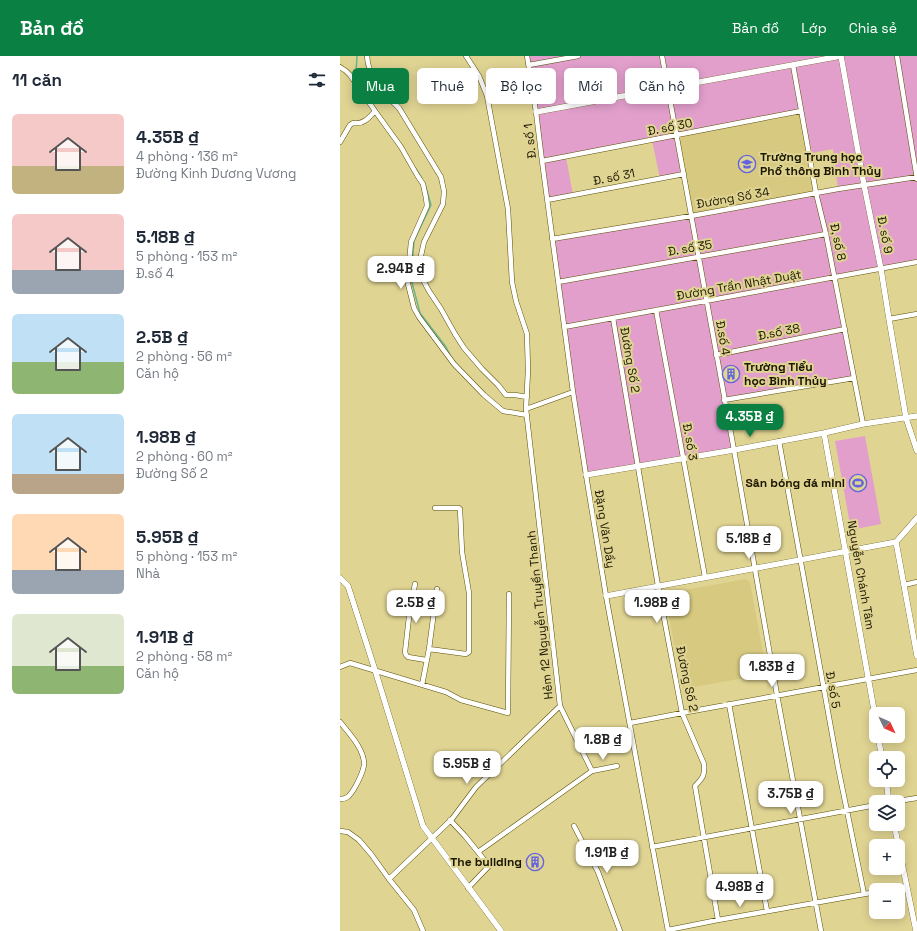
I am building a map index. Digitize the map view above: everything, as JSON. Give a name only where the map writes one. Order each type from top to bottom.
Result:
[{"type":"street","points":[[367,56],[370,71],[375,81],[399,108],[441,176],[444,191],[442,204],[424,242],[420,260],[423,280],[464,348],[506,395],[527,397]]},
{"type":"street","name":"Hẻm 12 Nguyễn Truyền Thanh","points":[[466,56],[479,76],[487,96],[508,209],[512,282],[516,301],[527,334],[528,371],[526,409],[560,706],[592,771]]},
{"type":"street","name":"Đ. số 1","points":[[527,56],[536,112],[547,200]]},
{"type":"street","points":[[529,65],[578,56]]},
{"type":"street","name":"Đ.số 4","points":[[662,56],[664,68]]},
{"type":"street","points":[[699,82],[841,56]]},
{"type":"street","name":"Đ. số 9","points":[[841,56],[864,185],[881,269],[888,319],[906,418],[917,451]]},
{"type":"street","points":[[897,56],[917,178]]},
{"type":"street","name":"Đ, số 8","points":[[793,65],[816,193],[835,277],[864,424]]},
{"type":"street","points":[[340,67],[350,75],[401,147],[423,184],[427,206],[411,242],[407,280],[414,308],[454,364],[484,395],[503,411],[527,415]]},
{"type":"street","points":[[536,112],[625,96]]},
{"type":"street","name":"Đ.số 4","points":[[671,104],[821,931]]},
{"type":"street","points":[[340,142],[350,125],[353,123],[361,124],[375,111]]},
{"type":"street","name":"Đ. số 30","points":[[542,161],[801,112]]},
{"type":"street","name":"Đ. số 31","points":[[547,200],[684,174]]},
{"type":"street","name":"Đường Số 34","points":[[552,239],[691,216],[816,193],[917,178]]},
{"type":"street","name":"Đặng Văn Dầy","points":[[547,200],[573,392],[606,596],[668,931]]},
{"type":"street","name":"Đ. số 35","points":[[558,282],[826,234]]},
{"type":"street","name":"Đường Trần Nhật Duật","points":[[564,327],[917,262]]},
{"type":"street","name":"Đ. số 3","points":[[656,310],[705,577]]},
{"type":"street","points":[[888,319],[917,314]]},
{"type":"street","name":"Đường Số 2","points":[[613,318],[658,586],[682,713],[704,764],[702,780],[695,786],[718,920]]},
{"type":"street","name":"Đ.số 38","points":[[716,355],[845,329]]},
{"type":"street","points":[[724,400],[854,378]]},
{"type":"street","points":[[526,409],[573,392]]},
{"type":"street","points":[[586,475],[734,450],[864,424],[917,416]]},
{"type":"street","name":"Nguyễn Chánh Tâm","points":[[824,433],[874,707]]},
{"type":"street","name":"Đ. số 5","points":[[779,441],[846,811],[864,894]]},
{"type":"street","points":[[429,648],[466,654],[469,652],[469,593],[462,552],[460,509],[435,508]]},
{"type":"street","points":[[606,596],[896,542],[917,518]]},
{"type":"street","points":[[896,542],[914,627],[917,656]]},
{"type":"street","points":[[340,578],[348,586],[423,826],[501,931]]},
{"type":"street","points":[[904,585],[917,582]]},
{"type":"street","points":[[415,584],[408,617],[406,655],[408,657],[426,660]]},
{"type":"street","points":[[422,685],[429,648],[437,589]]},
{"type":"street","points":[[340,667],[350,663],[446,692],[461,700],[508,713],[509,594]]},
{"type":"street","points":[[630,723],[917,670]]},
{"type":"street","points":[[729,704],[767,911]]},
{"type":"street","points":[[389,879],[450,820],[476,787],[560,706]]},
{"type":"street","points":[[340,722],[360,749],[364,764],[360,777],[349,796],[345,799],[340,798]]},
{"type":"street","points":[[478,852],[592,771],[617,766]]},
{"type":"street","points":[[905,800],[917,798]]},
{"type":"street","points":[[652,847],[869,806]]},
{"type":"street","points":[[450,820],[489,866],[468,888]]},
{"type":"street","points":[[574,826],[598,872],[620,931]]},
{"type":"street","points":[[340,831],[348,832],[359,840],[371,854],[414,910],[423,931]]},
{"type":"street","points":[[895,831],[916,931]]},
{"type":"street","points":[[668,931],[718,920],[869,893]]},
{"type":"shaded area","points":[[527,56],[563,56],[564,58],[578,56],[917,56],[917,262],[835,277],[852,377],[725,399],[734,450],[586,475],[552,239],[838,189],[833,149],[812,153],[796,82],[801,111],[677,135],[684,174],[660,179],[652,140],[566,157],[573,195],[547,200],[534,104],[556,104],[556,68],[529,68]]},
{"type":"shaded area","name":"Trường Trung học Phổ thông Bình Thủy","points":[[801,114],[816,192],[692,215],[678,137]]},
{"type":"shaded area","name":"Sân bóng đá mini","points":[[865,436],[881,524],[851,530],[835,441]]},
{"type":"shaded area","points":[[746,579],[750,582],[767,674],[683,689],[665,597],[668,593]]},
{"type":"waterway","points":[[357,56],[356,72],[368,97],[377,111]]},
{"type":"waterway","points":[[416,169],[422,179]]},
{"type":"waterway","points":[[425,184],[431,205],[414,241],[411,279],[420,313],[446,347],[451,357]]},
{"type":"place","name":"Trường Trung học Phổ thông Bình Thủy","points":[[747,164]]},
{"type":"place","name":"Trường Tiểu học Bình Thủy","points":[[731,374]]},
{"type":"place","name":"Sân bóng đá mini","points":[[858,483]]},
{"type":"place","name":"The building","points":[[535,862]]}]
